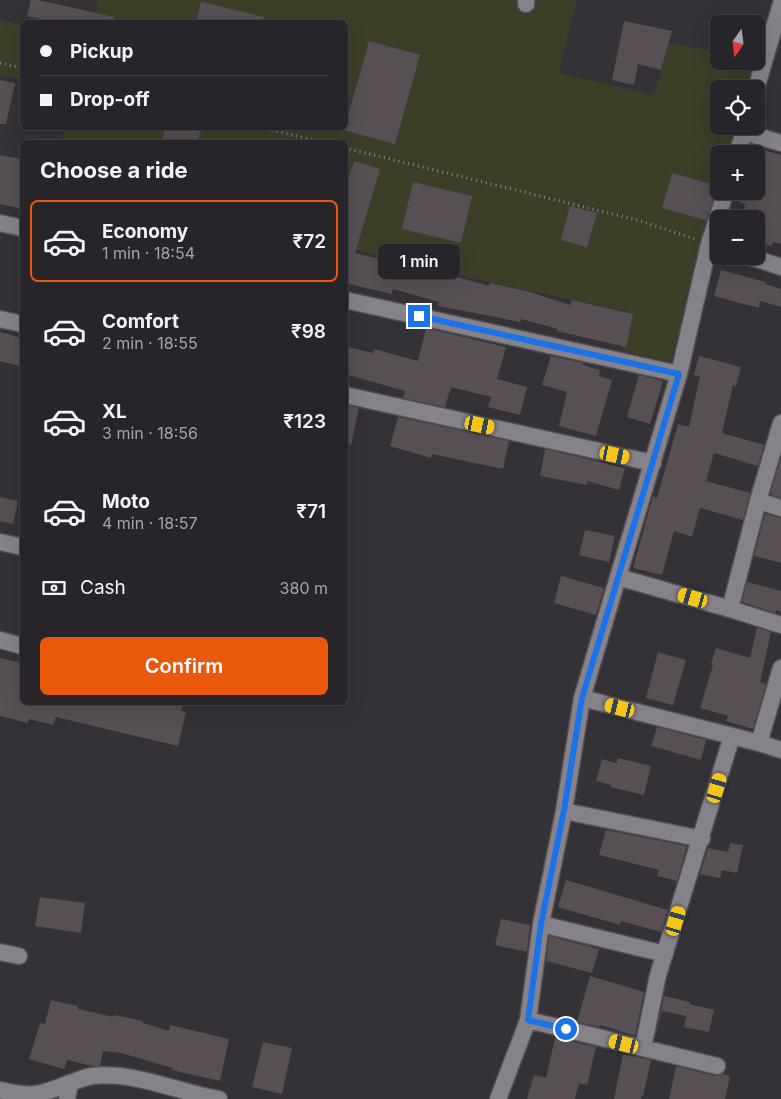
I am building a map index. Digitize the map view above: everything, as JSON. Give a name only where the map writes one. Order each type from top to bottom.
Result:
[{"type":"street","points":[[759,80],[781,4]]},
{"type":"street","points":[[760,135],[781,143]]},
{"type":"street","points":[[0,223],[20,228]]},
{"type":"street","points":[[498,1099],[528,1020],[541,924],[564,810],[582,698],[679,374],[710,260]]},
{"type":"street","points":[[765,262],[781,267]]},
{"type":"street","points":[[348,301],[679,374]]},
{"type":"street","points":[[0,318],[20,323]]},
{"type":"street","points":[[348,396],[653,463]]},
{"type":"street","points":[[730,609],[758,501],[781,423]]},
{"type":"street","points":[[758,501],[781,508]]},
{"type":"street","points":[[0,542],[20,546]]},
{"type":"street","points":[[618,577],[781,625]]},
{"type":"street","points":[[0,640],[20,645]]},
{"type":"street","points":[[759,743],[781,668]]},
{"type":"street","points":[[582,698],[781,750]]},
{"type":"street","points":[[643,1048],[658,975],[702,839],[732,736]]},
{"type":"street","points":[[564,810],[702,839]]},
{"type":"street","points":[[541,924],[665,954]]},
{"type":"street","points":[[0,952],[18,956]]},
{"type":"street","points":[[528,1020],[717,1066]]},
{"type":"street","points":[[0,1090],[20,1095],[68,1091],[91,1076],[112,1076],[140,1080],[199,1097],[219,1099]]},
{"type":"path","points":[[0,63],[20,68]]},
{"type":"path","points":[[271,130],[314,140]]},
{"type":"path","points":[[348,149],[637,220],[710,244]]},
{"type":"green space","points":[[98,0],[577,0],[559,73],[654,95],[669,43],[710,50],[710,70],[753,70],[751,80],[710,80],[710,135],[734,135],[732,145],[710,145],[710,200],[715,200],[713,210],[710,210],[710,220],[671,362],[622,351],[629,312],[447,273],[348,249],[348,140],[63,140],[65,130],[348,130],[348,20],[93,20]]},
{"type":"green space","points":[[0,20],[20,25],[20,80],[0,75]]},
{"type":"building","points":[[31,0],[38,0],[114,17],[114,20],[45,20],[27,16]]},
{"type":"building","points":[[201,2],[264,17],[263,20],[196,20]]},
{"type":"building","points":[[624,21],[672,31],[661,70],[638,64],[634,85],[612,80]]},
{"type":"building","points":[[369,41],[420,55],[395,144],[344,130],[348,130],[348,116]]},
{"type":"building","points":[[0,80],[15,83],[6,124],[0,124]]},
{"type":"building","points":[[165,130],[201,130],[198,140],[162,140]]},
{"type":"building","points":[[765,151],[781,155],[781,244],[773,242],[772,246],[765,244],[765,210],[744,210],[745,204],[734,200],[765,200]]},
{"type":"building","points":[[0,155],[20,159],[20,209],[0,204]]},
{"type":"building","points":[[354,161],[380,169],[355,253],[456,279],[457,277],[489,286],[490,283],[527,291],[570,305],[572,300],[633,314],[626,347],[557,331],[558,329],[521,319],[520,322],[438,306],[439,302],[393,289],[392,294],[348,284],[348,180]]},
{"type":"building","points":[[672,173],[710,184],[710,200],[713,200],[706,220],[662,208]]},
{"type":"building","points":[[413,182],[472,196],[461,243],[402,229]]},
{"type":"building","points":[[570,206],[597,213],[587,247],[561,240]]},
{"type":"building","points":[[721,270],[766,282],[765,284],[781,289],[781,307],[760,301],[759,308],[714,296]]},
{"type":"building","points":[[426,328],[506,347],[497,379],[527,387],[520,415],[488,407],[491,397],[451,387],[445,407],[403,398],[405,391],[348,375],[348,347],[373,353],[374,349],[418,361]]},
{"type":"building","points":[[0,332],[20,337],[20,366],[0,361]]},
{"type":"building","points":[[551,356],[583,363],[583,365],[600,370],[599,376],[612,380],[596,436],[559,426],[567,392],[542,385]]},
{"type":"building","points":[[699,356],[741,367],[736,386],[733,385],[722,433],[764,445],[758,466],[714,453],[706,481],[750,493],[743,520],[700,508],[692,537],[674,531],[662,575],[633,568],[653,496],[657,498],[678,424],[689,427],[700,376],[694,375]]},
{"type":"building","points":[[639,375],[663,381],[650,424],[627,417]]},
{"type":"building","points":[[348,406],[359,408],[351,445],[348,444]]},
{"type":"building","points":[[398,417],[509,441],[503,469],[432,454],[431,458],[390,446]]},
{"type":"building","points":[[545,449],[625,468],[619,490],[587,481],[587,485],[540,476]]},
{"type":"building","points":[[781,458],[781,498],[770,494]]},
{"type":"building","points":[[0,497],[18,501],[13,524],[0,521]]},
{"type":"building","points":[[765,514],[781,518],[781,563],[754,556]]},
{"type":"building","points":[[585,530],[615,536],[609,562],[579,555]]},
{"type":"building","points":[[561,576],[604,588],[596,615],[554,603]]},
{"type":"building","points":[[747,582],[781,591],[781,612],[776,610],[775,613],[742,602]]},
{"type":"building","points":[[757,628],[771,632],[760,682],[766,684],[753,729],[726,721],[728,716],[700,708],[716,648],[750,658]]},
{"type":"building","points":[[658,652],[686,660],[673,705],[646,698]]},
{"type":"building","points":[[0,658],[20,663],[20,705],[183,705],[181,711],[186,712],[178,746],[56,717],[53,725],[29,719],[28,723],[0,716]]},
{"type":"building","points":[[657,727],[706,740],[701,760],[651,746]]},
{"type":"building","points":[[618,758],[651,766],[644,795],[610,787],[611,785],[596,781],[602,759],[616,763]]},
{"type":"building","points":[[606,830],[687,846],[677,881],[657,876],[659,870],[599,855]]},
{"type":"building","points":[[730,843],[743,845],[737,873],[722,870],[720,878],[700,874],[708,848],[728,852]]},
{"type":"building","points":[[566,880],[668,910],[661,932],[621,921],[620,925],[558,907]]},
{"type":"building","points":[[40,897],[85,903],[81,933],[35,926]]},
{"type":"building","points":[[501,919],[530,925],[527,952],[495,945]]},
{"type":"building","points":[[549,936],[599,949],[592,973],[546,961]]},
{"type":"building","points":[[590,976],[644,992],[635,1036],[601,1025],[600,1027],[577,1022]]},
{"type":"building","points":[[664,996],[714,1010],[709,1032],[684,1027],[687,1012],[686,1016],[662,1011],[655,1041]]},
{"type":"building","points":[[51,1000],[78,1006],[78,1009],[113,1017],[114,1015],[143,1021],[143,1023],[169,1031],[170,1025],[229,1039],[220,1081],[172,1070],[173,1068],[121,1053],[103,1051],[100,1066],[67,1060],[64,1069],[29,1059],[40,1023],[45,1024]]},
{"type":"building","points":[[555,1038],[596,1047],[587,1085],[579,1083],[575,1099],[527,1099],[534,1075],[546,1078]]},
{"type":"building","points":[[263,1042],[292,1048],[282,1094],[252,1087]]},
{"type":"building","points":[[623,1054],[651,1060],[641,1099],[614,1099]]},
{"type":"building","points":[[676,1066],[715,1076],[722,1074],[730,1076],[725,1099],[669,1099]]},
{"type":"route","points":[[419,316],[679,374],[582,698],[564,810],[541,924],[528,1020],[566,1029]]}]
